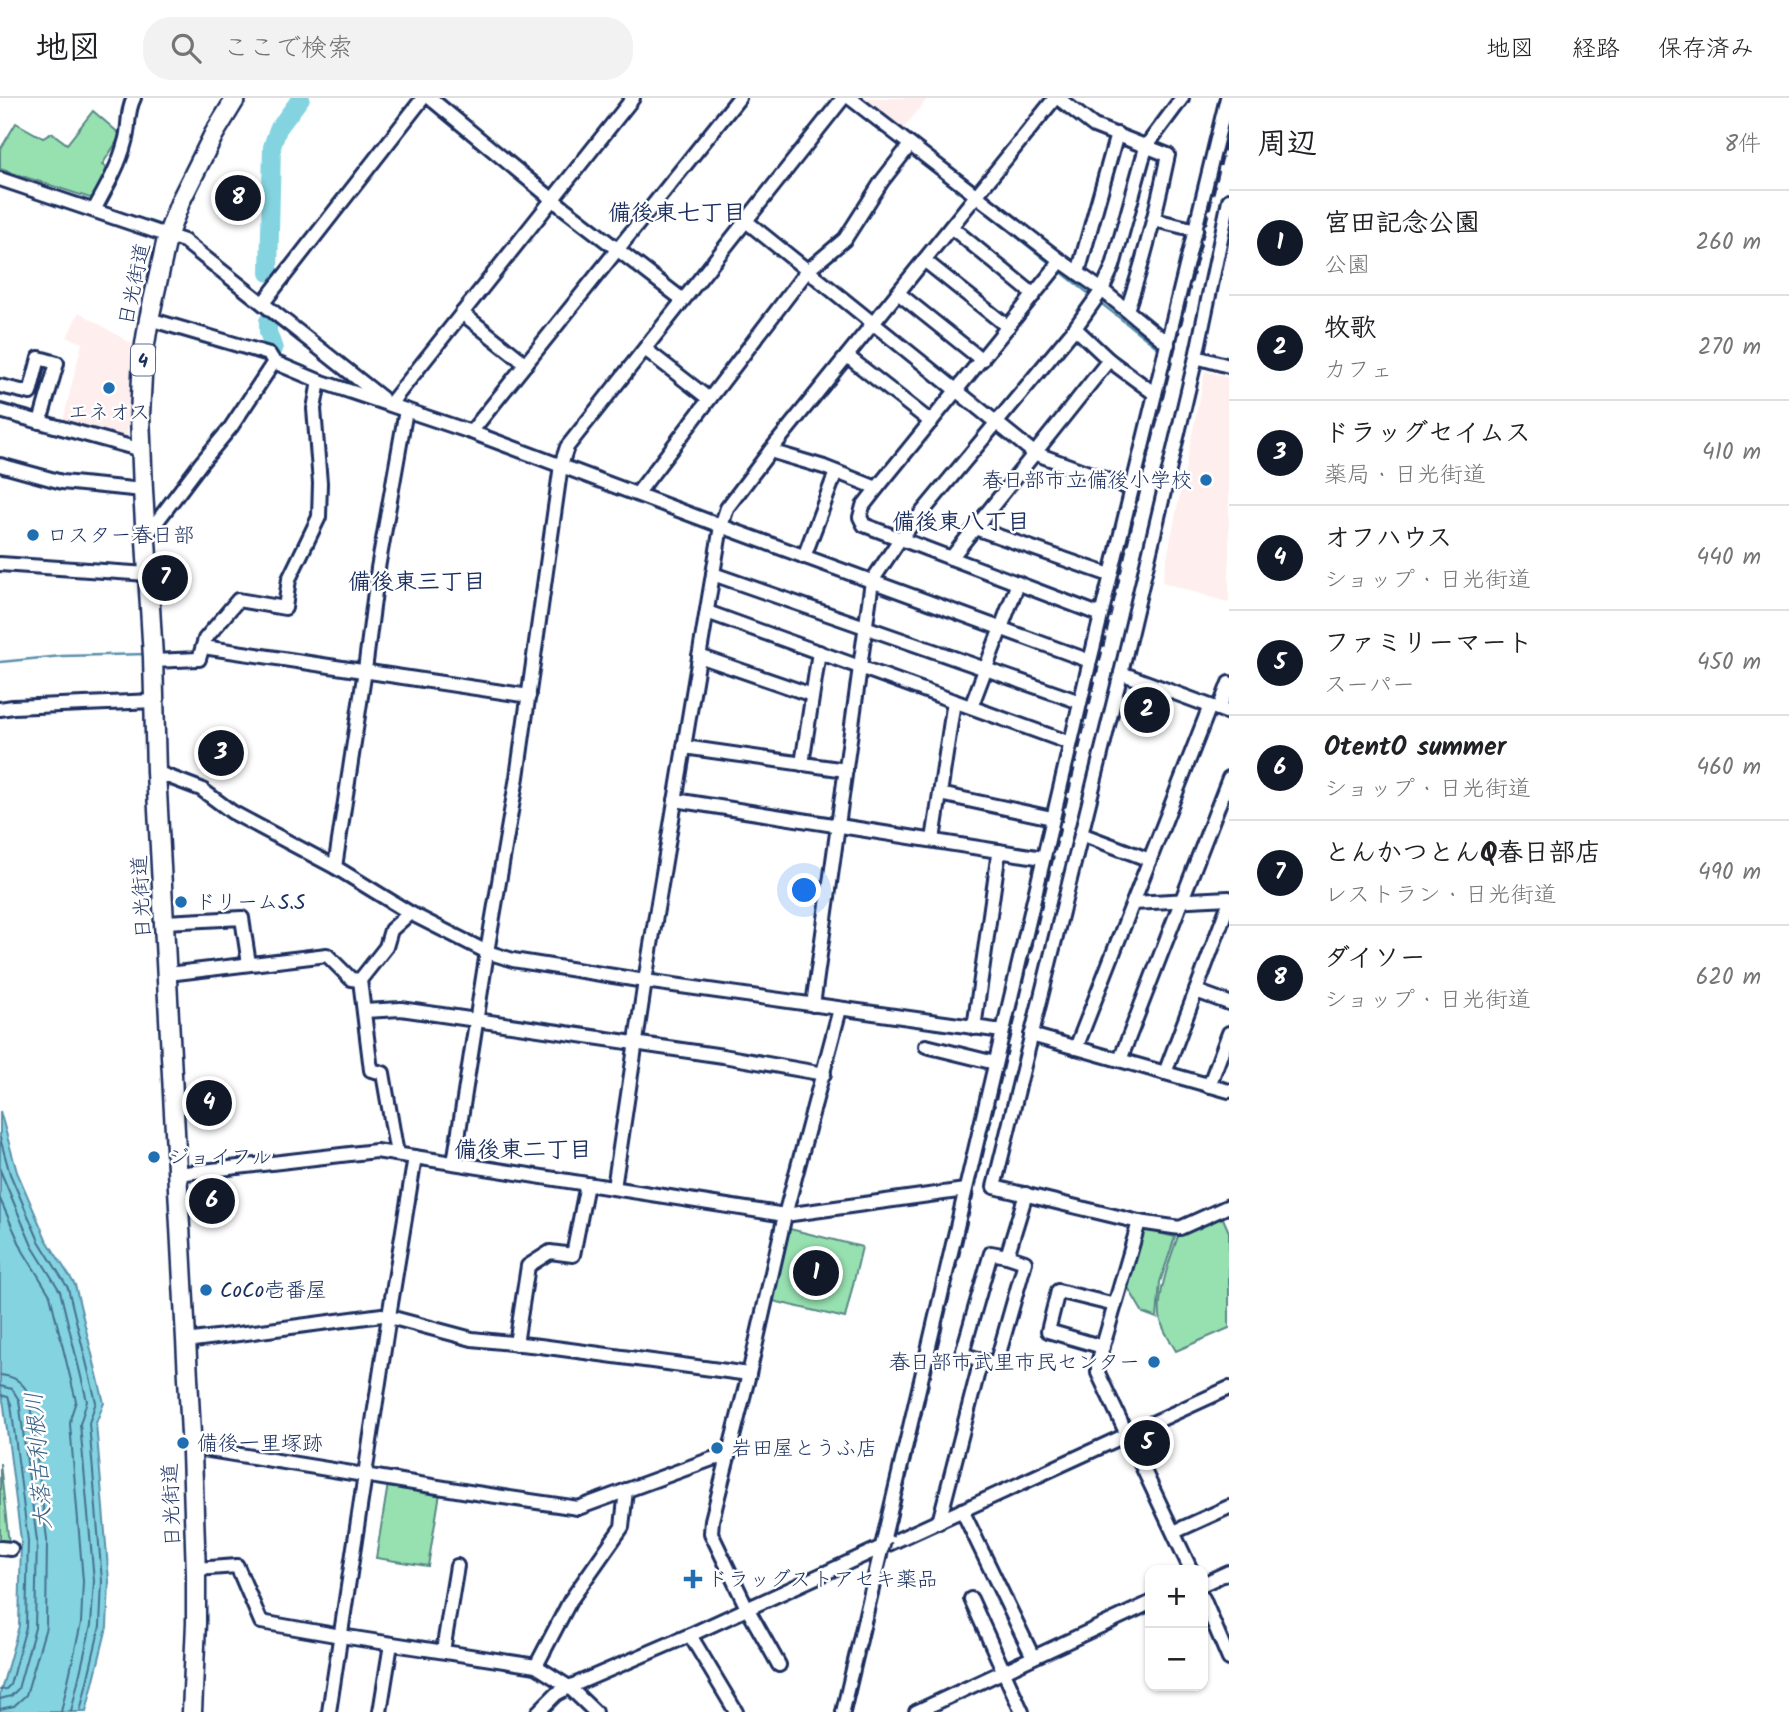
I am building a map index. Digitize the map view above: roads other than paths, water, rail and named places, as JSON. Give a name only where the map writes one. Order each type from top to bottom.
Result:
[{"type":"highway","name":"日光街道","points":[[192,1712],[196,1569],[141,415],[143,357],[167,234],[214,134],[236,98]]},
{"type":"street","points":[[94,210],[121,158],[127,138],[129,110],[134,98]]},
{"type":"street","points":[[263,303],[423,98]]},
{"type":"street","points":[[430,98],[552,199],[683,300]]},
{"type":"street","points":[[390,404],[632,98]]},
{"type":"street","points":[[471,432],[739,98]]},
{"type":"street","points":[[454,1163],[517,776],[561,465],[567,447],[843,98]]},
{"type":"street","points":[[850,98],[1102,290],[1168,344]]},
{"type":"street","points":[[614,1188],[675,800],[721,526],[727,508],[769,451],[1056,98],[1094,126],[1168,155],[1142,266],[1127,310]]},
{"type":"street","points":[[813,1005],[872,581],[900,539],[1075,328],[1102,290],[1113,266],[1147,145],[1182,98]]},
{"type":"street","points":[[843,1712],[1052,818],[1227,98]]},
{"type":"street","points":[[1078,273],[1117,134]]},
{"type":"street","points":[[637,494],[807,271],[845,239],[882,181],[910,145]]},
{"type":"street","points":[[0,178],[167,234],[192,246],[390,404]]},
{"type":"street","points":[[1228,208],[1196,357],[1121,673],[994,1187],[1139,1222],[1180,1228],[1229,1206]]},
{"type":"street","points":[[1154,220],[1196,230]]},
{"type":"street","points":[[746,221],[1034,453],[1132,489]]},
{"type":"street","points":[[951,227],[1034,295]]},
{"type":"street","points":[[924,260],[1008,327]]},
{"type":"street","points":[[1061,261],[877,488],[863,506],[860,517],[864,525],[1101,615]]},
{"type":"street","points":[[898,293],[982,360]]},
{"type":"street","points":[[462,313],[526,364]]},
{"type":"street","points":[[149,319],[269,354],[274,362],[319,381],[471,432],[1090,661]]},
{"type":"street","points":[[1075,328],[1109,360],[1156,394]]},
{"type":"street","points":[[645,349],[709,399]]},
{"type":"street","points":[[847,356],[931,422]]},
{"type":"street","points":[[1196,357],[1229,366]]},
{"type":"street","points":[[30,393],[39,358],[57,363],[40,422]]},
{"type":"street","points":[[951,558],[1109,360]]},
{"type":"street","points":[[146,536],[231,428],[274,362]]},
{"type":"street","points":[[153,653],[200,659],[205,639],[238,600],[285,608],[289,579],[319,517],[320,483],[314,409],[319,381]]},
{"type":"street","points":[[0,386],[47,398]]},
{"type":"street","points":[[335,867],[378,568],[406,410]]},
{"type":"street","points":[[0,411],[142,450]]},
{"type":"street","points":[[769,451],[877,488]]},
{"type":"street","points":[[0,466],[62,482],[143,490]]},
{"type":"street","points":[[804,556],[836,472]]},
{"type":"street","points":[[975,527],[1110,575]]},
{"type":"street","points":[[0,564],[148,574]]},
{"type":"street","points":[[713,574],[1080,702]]},
{"type":"street","points":[[971,707],[1018,583]]},
{"type":"street","points":[[707,612],[1070,743]]},
{"type":"street","points":[[203,647],[529,696]]},
{"type":"street","points":[[802,764],[819,652]]},
{"type":"street","points":[[699,656],[813,695]]},
{"type":"street","points":[[1121,673],[1219,709]]},
{"type":"street","points":[[1076,1048],[1150,860],[1229,683]]},
{"type":"street","points":[[0,709],[155,701]]},
{"type":"street","points":[[933,840],[954,701]]},
{"type":"street","points":[[684,747],[846,770]]},
{"type":"street","points":[[156,772],[201,789],[232,812],[335,867],[410,913],[487,952],[513,960],[1002,1031]]},
{"type":"street","points":[[1120,1060],[1229,778]]},
{"type":"street","points":[[940,794],[1052,818]]},
{"type":"street","points":[[675,800],[1043,858]]},
{"type":"street","points":[[1081,834],[1150,860]]},
{"type":"street","points":[[974,1028],[999,851]]},
{"type":"street","points":[[1133,903],[1229,900],[1165,1073]]},
{"type":"street","points":[[397,1154],[383,1073],[371,1070],[360,980],[386,947],[391,930],[410,913]]},
{"type":"street","points":[[165,922],[242,918],[249,964]]},
{"type":"street","points":[[167,974],[327,956],[351,979],[360,980]]},
{"type":"street","points":[[1196,991],[1229,1003]]},
{"type":"street","points":[[364,1011],[401,1009],[824,1073]]},
{"type":"street","points":[[779,1665],[747,1608],[711,1533],[712,1520],[785,1215],[840,1009]]},
{"type":"street","points":[[1209,1086],[1229,1033]]},
{"type":"street","points":[[1031,1035],[1229,1091]]},
{"type":"street","points":[[926,1046],[995,1063]]},
{"type":"street","points":[[177,1174],[376,1151],[785,1215],[965,1190]]},
{"type":"street","points":[[329,1712],[388,1316],[415,1157]]},
{"type":"street","points":[[516,1343],[528,1266],[550,1252],[573,1255],[587,1184]]},
{"type":"street","points":[[1007,1256],[1026,1194]]},
{"type":"street","points":[[1139,1222],[1098,1363],[1098,1373],[1189,1565]]},
{"type":"street","points":[[990,1252],[1025,1262],[996,1364],[981,1360],[962,1354],[990,1252]]},
{"type":"street","points":[[1103,1347],[1048,1331],[1058,1291],[1115,1305]]},
{"type":"street","points":[[186,1341],[382,1315],[472,1339],[749,1374]]},
{"type":"street","points":[[939,1522],[981,1360]]},
{"type":"street","points":[[538,1712],[556,1693],[690,1635],[1229,1388]]},
{"type":"street","points":[[191,1447],[578,1508],[712,1459],[728,1457]]},
{"type":"street","points":[[536,1666],[570,1601],[622,1527],[626,1490]]},
{"type":"street","points":[[1174,1532],[1229,1507]]},
{"type":"street","points":[[962,1510],[1033,1657]]},
{"type":"street","points":[[196,1569],[237,1566],[261,1622],[536,1666],[569,1687],[595,1712]]},
{"type":"street","points":[[443,1651],[457,1566]]},
{"type":"street","points":[[1208,1582],[1229,1572]]},
{"type":"street","points":[[971,1599],[1023,1712]]},
{"type":"street","points":[[916,1712],[1145,1605]]},
{"type":"street","points":[[1208,1607],[1225,1637],[1229,1659]]},
{"type":"street","points":[[690,1635],[736,1712]]},
{"type":"street","points":[[380,1712],[391,1644]]},
{"type":"water","name":"大落古利根川","points":[[0,1111],[17,1172],[46,1239],[75,1285],[104,1403],[96,1423],[109,1581],[107,1627],[86,1712],[0,1712],[0,1694],[19,1626],[21,1540],[0,1386]]},
{"type":"waterway","points":[[269,273],[272,147],[278,129],[301,98]]},
{"type":"waterway","points":[[845,103],[903,148]]},
{"type":"waterway","points":[[908,152],[969,200]]},
{"type":"waterway","points":[[975,204],[1052,265]]},
{"type":"waterway","points":[[1060,271],[1093,297]]},
{"type":"waterway","points":[[1098,301],[1162,351]]},
{"type":"waterway","points":[[268,321],[268,332],[274,349]]},
{"type":"waterway","points":[[0,662],[62,656],[147,654]]},
{"type":"railway","points":[[849,1712],[1144,474],[1229,130]]},
{"type":"place","name":"ダイソー","points":[[238,198]]},
{"type":"place","name":"エネオス","points":[[109,388]]},
{"type":"place","name":"春日部市立備後小学校","points":[[1206,480]]},
{"type":"place","name":"ロスター春日部","points":[[33,535]]},
{"type":"place","name":"とんかつとんQ春日部店","points":[[165,578]]},
{"type":"place","name":"牧歌","points":[[1147,710]]},
{"type":"place","name":"ドラッグセイムス","points":[[221,753]]},
{"type":"place","name":"ドリームS.S","points":[[181,902]]},
{"type":"place","name":"オフハウス","points":[[209,1103]]},
{"type":"place","name":"ジョイフル","points":[[154,1157]]},
{"type":"place","name":"OtentO summer","points":[[212,1201]]},
{"type":"place","name":"宮田記念公園","points":[[816,1273]]},
{"type":"place","name":"CoCo壱番屋","points":[[206,1290]]},
{"type":"place","name":"春日部市武里市民センター","points":[[1154,1362]]},
{"type":"place","name":"備後一里塚跡","points":[[183,1443]]},
{"type":"place","name":"ファミリーマート","points":[[1147,1443]]},
{"type":"place","name":"岩田屋とうふ店","points":[[717,1448]]},
{"type":"place","name":"ドラッグストアセキ薬品","points":[[693,1579]]},
{"type":"district","name":"備後東七丁目","points":[[677,212]]},
{"type":"district","name":"備後東八丁目","points":[[961,521]]},
{"type":"district","name":"備後東三丁目","points":[[417,581]]},
{"type":"district","name":"備後東二丁目","points":[[523,1149]]}]
